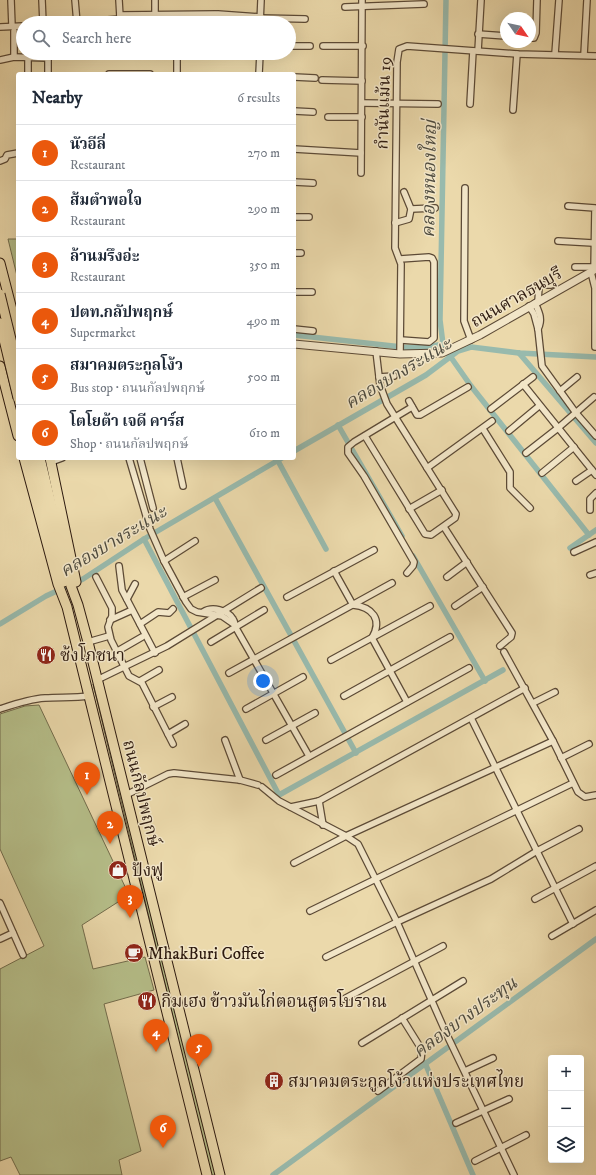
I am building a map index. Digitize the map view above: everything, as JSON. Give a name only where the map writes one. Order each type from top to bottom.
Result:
[{"type":"main road","points":[[0,263],[16,324]]},
{"type":"main road","points":[[4,280],[3,293],[0,295],[16,361]]},
{"type":"main road","points":[[16,328],[0,324],[16,390]]},
{"type":"main road","points":[[0,366],[16,428]]},
{"type":"main road","points":[[5,385],[6,372],[16,369]]},
{"type":"main road","name":"ถนนกัลปพฤกษ์","points":[[25,460],[67,584],[78,605],[220,1175]]},
{"type":"main road","name":"ถนนกัลปพฤกษ์","points":[[51,460],[67,584],[67,607],[207,1175]]},
{"type":"main road","name":"ถนนกัลปพฤกษ์","points":[[37,461],[67,584]]},
{"type":"street","points":[[0,60],[14,57],[11,0]]},
{"type":"street","points":[[42,0],[43,16]]},
{"type":"street","points":[[75,0],[76,16]]},
{"type":"street","points":[[120,0],[120,16]]},
{"type":"street","points":[[155,0],[155,14]]},
{"type":"street","points":[[260,16],[261,0]]},
{"type":"street","points":[[361,173],[363,46],[362,0]]},
{"type":"street","points":[[470,104],[481,0]]},
{"type":"street","points":[[536,33],[537,0]]},
{"type":"street","points":[[555,54],[559,0]]},
{"type":"street","points":[[584,55],[587,0]]},
{"type":"street","points":[[345,7],[362,7],[410,2],[424,4]]},
{"type":"street","points":[[141,16],[155,14],[217,14],[234,16]]},
{"type":"street","points":[[296,19],[305,19]]},
{"type":"street","points":[[0,27],[16,28]]},
{"type":"street","points":[[478,34],[500,36]]},
{"type":"street","points":[[296,46],[310,46]]},
{"type":"street","points":[[323,46],[363,46]]},
{"type":"street","name":"กำนันแม้น 19","points":[[400,346],[398,257],[395,248],[396,104],[397,62],[399,49],[407,46],[517,54],[595,56]]},
{"type":"street","points":[[513,110],[517,54]]},
{"type":"street","points":[[28,60],[28,72]]},
{"type":"street","points":[[48,60],[48,72]]},
{"type":"street","points":[[177,60],[177,72]]},
{"type":"street","points":[[259,72],[260,60]]},
{"type":"street","points":[[296,77],[315,78]]},
{"type":"street","points":[[322,80],[362,81]]},
{"type":"street","points":[[362,102],[438,104]]},
{"type":"street","points":[[296,111],[313,112]]},
{"type":"street","points":[[328,117],[362,118]]},
{"type":"street","points":[[296,148],[361,153]]},
{"type":"street","points":[[0,161],[5,159],[7,155],[16,153]]},
{"type":"street","points":[[296,182],[313,183]]},
{"type":"street","points":[[465,188],[464,322],[470,340]]},
{"type":"street","points":[[395,223],[408,220],[410,209],[404,192]]},
{"type":"street","points":[[568,206],[595,208],[593,243],[595,348]]},
{"type":"street","points":[[410,209],[435,208]]},
{"type":"street","points":[[296,217],[309,217]]},
{"type":"street","points":[[558,241],[593,243]]},
{"type":"street","points":[[296,253],[301,253]]},
{"type":"street","points":[[398,257],[414,254]]},
{"type":"street","points":[[296,344],[376,351],[429,342],[434,338],[434,262],[429,257],[398,257]]},
{"type":"street","points":[[575,267],[593,269]]},
{"type":"street","name":"ถนนศาลธนบุรี","points":[[400,346],[442,353],[470,340],[593,269]]},
{"type":"street","points":[[551,285],[542,285],[539,287],[534,304],[540,315],[540,325],[538,329],[540,358],[545,372],[560,391],[573,416],[595,435]]},
{"type":"street","points":[[296,292],[312,292]]},
{"type":"street","points":[[296,329],[313,331]]},
{"type":"street","points":[[365,436],[409,510],[427,535],[444,527],[455,518],[456,514],[442,490],[387,404],[383,395],[379,377],[376,351]]},
{"type":"street","points":[[379,377],[394,376]]},
{"type":"street","points":[[560,391],[577,376]]},
{"type":"street","points":[[491,409],[533,377]]},
{"type":"street","points":[[523,384],[539,406],[596,475]]},
{"type":"street","points":[[407,572],[413,566],[414,562],[364,476],[348,453],[348,447],[395,417],[411,404],[417,415],[420,415],[468,387]]},
{"type":"street","points":[[526,453],[573,416],[594,397]]},
{"type":"street","points":[[509,431],[539,406]]},
{"type":"street","points":[[427,468],[483,429],[492,421]]},
{"type":"street","points":[[483,429],[510,472],[510,488],[530,508]]},
{"type":"street","points":[[542,473],[574,447]]},
{"type":"street","points":[[130,460],[150,529],[164,561],[183,597],[191,608],[197,612],[204,612],[213,609],[224,611],[233,618],[272,694],[309,756]]},
{"type":"street","points":[[141,460],[153,508]]},
{"type":"street","points":[[177,460],[183,486]]},
{"type":"street","points":[[576,481],[592,470]]},
{"type":"street","points":[[409,510],[442,490]]},
{"type":"street","points":[[590,510],[590,499],[596,493]]},
{"type":"street","points":[[444,527],[512,633],[511,637],[500,646]]},
{"type":"street","points":[[164,561],[195,541]]},
{"type":"street","points":[[574,552],[596,542]]},
{"type":"street","points":[[287,597],[374,550]]},
{"type":"street","points":[[447,577],[467,562]]},
{"type":"street","points":[[119,566],[122,590],[155,653]]},
{"type":"street","points":[[334,571],[353,605]]},
{"type":"street","points":[[590,576],[596,573]]},
{"type":"street","points":[[96,577],[112,608],[108,627],[109,636],[116,652],[129,676],[140,681],[173,744]]},
{"type":"street","points":[[183,597],[215,580]]},
{"type":"street","points":[[229,673],[392,583]]},
{"type":"street","points":[[127,599],[135,584]]},
{"type":"street","points":[[456,606],[483,587]]},
{"type":"street","points":[[97,680],[124,669],[155,653],[261,588]]},
{"type":"street","points":[[353,605],[364,606],[370,610],[375,618],[376,629],[372,638]]},
{"type":"street","points":[[331,660],[430,606]]},
{"type":"street","points":[[140,624],[158,612],[169,613],[173,609]]},
{"type":"street","points":[[211,642],[264,610]]},
{"type":"street","points":[[110,620],[130,611]]},
{"type":"street","points":[[204,612],[209,614],[218,614],[225,617],[236,626]]},
{"type":"street","points":[[88,642],[109,636]]},
{"type":"street","points":[[116,652],[142,637]]},
{"type":"street","points":[[344,696],[450,637]]},
{"type":"street","points":[[372,638],[407,702]]},
{"type":"street","points":[[504,652],[554,741],[573,784],[582,796],[588,797],[596,795]]},
{"type":"street","points":[[276,775],[469,668]]},
{"type":"street","points":[[140,681],[159,670]]},
{"type":"street","points":[[246,709],[303,677]]},
{"type":"street","points":[[291,807],[320,801],[525,688]]},
{"type":"street","points":[[533,703],[555,692]]},
{"type":"street","points":[[0,709],[31,700],[46,698],[70,699],[89,696]]},
{"type":"street","points":[[153,707],[172,697]]},
{"type":"street","points":[[266,740],[315,713]]},
{"type":"street","points":[[471,718],[516,812],[573,924]]},
{"type":"street","points":[[168,734],[185,724]]},
{"type":"street","points":[[225,740],[240,780]]},
{"type":"street","points":[[294,863],[346,836],[554,741]]},
{"type":"street","points":[[561,758],[589,744]]},
{"type":"street","points":[[126,795],[168,774],[174,773],[240,780],[260,786],[279,801],[346,836],[358,844],[397,922],[446,1033],[514,1175]]},
{"type":"street","points":[[310,911],[573,784]]},
{"type":"street","points":[[320,801],[323,825]]},
{"type":"street","points":[[326,958],[397,922],[491,879],[537,851],[579,829]]},
{"type":"street","points":[[535,899],[596,866]]},
{"type":"street","points":[[0,903],[22,955]]},
{"type":"street","points":[[552,936],[596,910]]},
{"type":"street","points":[[0,939],[13,933]]},
{"type":"street","points":[[344,999],[443,946]]},
{"type":"street","points":[[362,1043],[464,981]]},
{"type":"street","points":[[378,1091],[421,1059],[422,1050],[402,1018]]},
{"type":"street","points":[[465,1071],[493,1058]]},
{"type":"street","points":[[456,1123],[509,1099]]},
{"type":"street","points":[[475,1161],[526,1135]]},
{"type":"green space","points":[[8,239],[16,239],[16,272]]},
{"type":"green space","points":[[93,684],[115,765],[216,1175],[211,1175]]},
{"type":"green space","points":[[39,705],[129,895],[82,925],[93,969],[145,957],[154,990],[104,1004],[141,1151],[119,1160],[122,1175],[20,1175],[11,1157],[0,1161],[0,969],[44,946],[0,849],[0,714],[25,706]]},
{"type":"waterway","name":"คลองหนองใหญ่","points":[[446,0],[440,320],[443,344],[471,386],[589,535]]},
{"type":"waterway","points":[[296,335],[402,347],[423,348],[443,344]]},
{"type":"waterway","name":"คลองบางระแนะ","points":[[296,450],[426,375],[458,351],[471,347],[519,353],[596,357]]},
{"type":"waterway","points":[[519,353],[596,443]]},
{"type":"waterway","points":[[338,425],[402,536]]},
{"type":"waterway","name":"คลองบางระแนะ","points":[[0,624],[46,596],[83,579],[144,539],[279,460]]},
{"type":"waterway","points":[[278,461],[326,549]]},
{"type":"waterway","points":[[215,498],[356,753]]},
{"type":"waterway","points":[[570,548],[596,530]]},
{"type":"waterway","points":[[144,539],[279,795],[503,670]]},
{"type":"waterway","points":[[413,556],[485,681]]},
{"type":"waterway","name":"คลองบางประทุน","points":[[273,1175],[596,939]]},
{"type":"waterway","points":[[425,1063],[473,1175]]},
{"type":"place","name":"ซ้งโภชนา","points":[[46,655]]},
{"type":"place","name":"นัวอีลี่","points":[[87,795]]},
{"type":"place","name":"ส้มตำพอใจ","points":[[110,844]]},
{"type":"place","name":"ปังฟู","points":[[118,870]]},
{"type":"place","name":"ล้านมรึงอ่ะ","points":[[130,918]]},
{"type":"place","name":"MhakBuri Coffee","points":[[134,953]]},
{"type":"place","name":"กิมเฮง ข้าวมันไก่ตอนสูตรโบราณ","points":[[147,1001]]},
{"type":"place","name":"ปตท.กลัปพฤกษ์","points":[[156,1052]]},
{"type":"place","name":"สมาคมตระกูลโง้ว","points":[[199,1067]]},
{"type":"place","name":"สมาคมตระกูลโง้วแห่งประเทศไทย","points":[[274,1081]]},
{"type":"place","name":"โตโยต้า เจดี คาร์ส","points":[[163,1148]]}]
